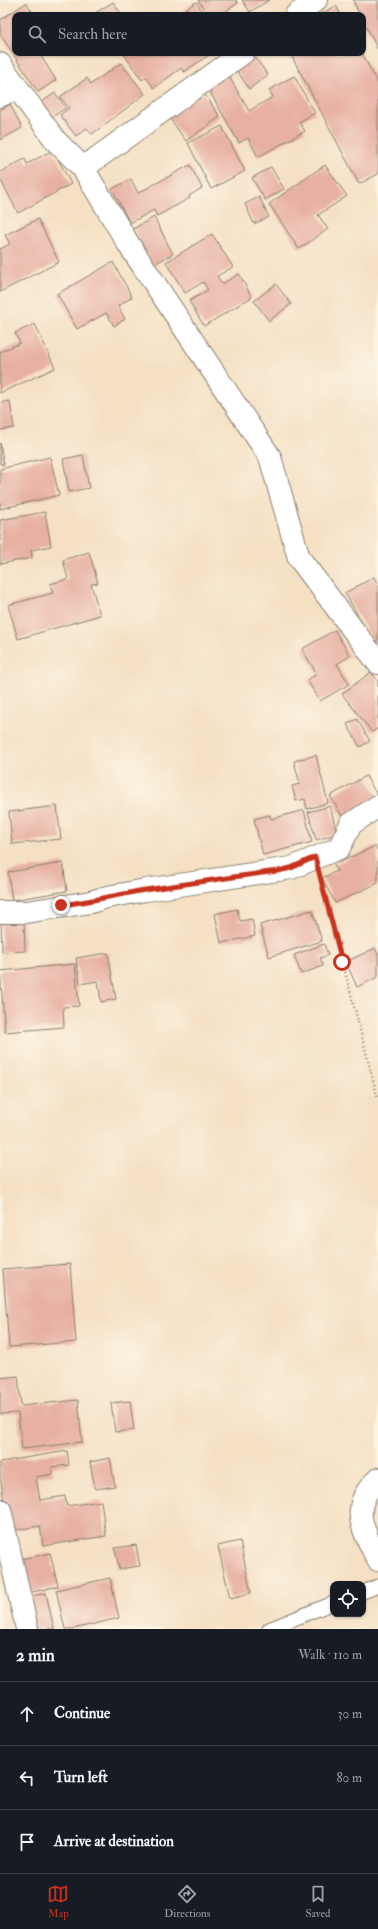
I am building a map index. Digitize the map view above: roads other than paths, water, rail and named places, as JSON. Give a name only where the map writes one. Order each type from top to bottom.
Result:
[{"type":"street","points":[[300,12],[316,0]]},
{"type":"street","points":[[83,168],[239,56]]},
{"type":"street","points":[[0,64],[8,92],[83,168],[129,245],[270,458],[299,558],[378,663]]},
{"type":"street","points":[[0,912],[26,912],[91,902],[107,897],[146,890],[291,868],[338,848],[351,824],[378,806]]},
{"type":"street","points":[[378,1479],[364,1494],[360,1507],[362,1523],[378,1560]]},
{"type":"street","points":[[0,1510],[27,1629]]},
{"type":"lane","points":[[366,1591],[378,1586]]},
{"type":"lane","points":[[269,1629],[330,1605]]}]
